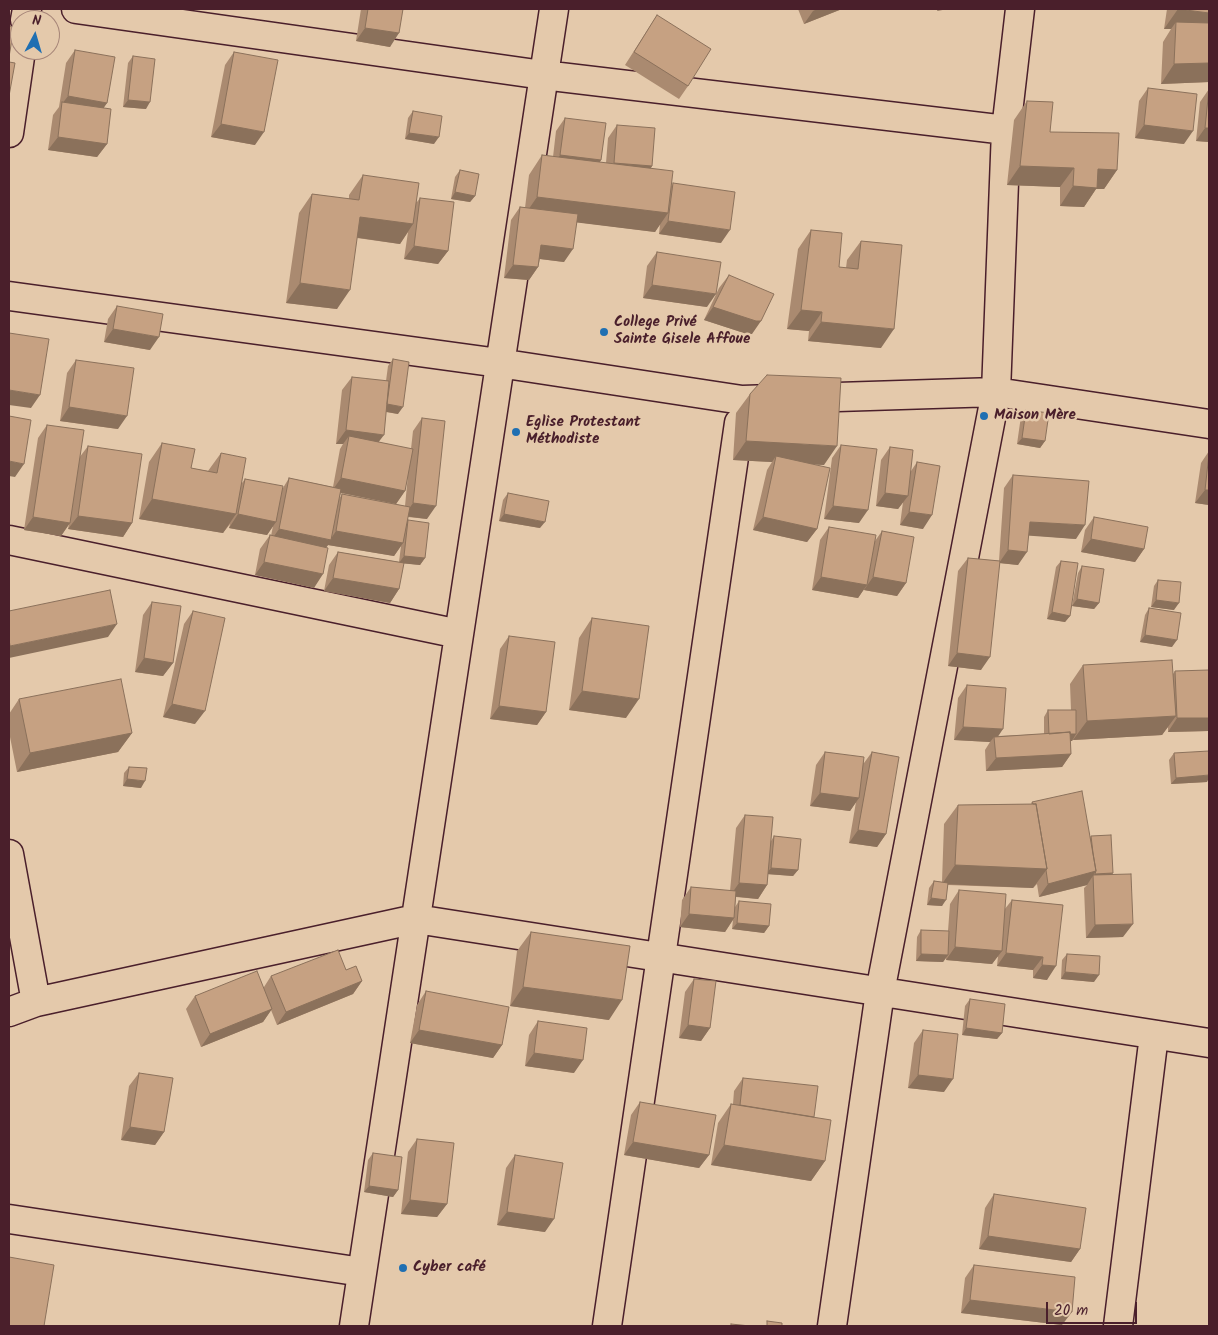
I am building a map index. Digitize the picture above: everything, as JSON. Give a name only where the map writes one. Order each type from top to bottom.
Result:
[{"type":"street","points":[[76,9],[543,75],[1006,130]]},
{"type":"street","points":[[354,1326],[554,9]]},
{"type":"street","points":[[832,1326],[880,992],[996,392],[1006,130],[1020,9]]},
{"type":"street","points":[[9,133],[20,60]]},
{"type":"street","points":[[9,296],[499,363],[742,400],[996,392],[1209,424]]},
{"type":"street","points":[[607,1326],[742,400]]},
{"type":"street","points":[[9,540],[459,634]]},
{"type":"street","points":[[9,854],[36,1002]]},
{"type":"street","points":[[9,1012],[36,1002],[416,919],[1209,1043]]},
{"type":"street","points":[[1118,1326],[1154,1035]]},
{"type":"street","points":[[9,1219],[362,1272]]},
{"type":"building","points":[[368,9],[403,9],[399,33],[365,28]]},
{"type":"building","points":[[1178,9],[1209,9],[1209,13]]},
{"type":"building","points":[[657,15],[711,49],[688,86],[634,52]]},
{"type":"building","points":[[1176,22],[1209,23],[1209,63],[1174,64]]},
{"type":"building","points":[[9,26],[10,51],[9,57]]},
{"type":"building","points":[[75,50],[115,57],[107,103],[68,96]]},
{"type":"building","points":[[234,52],[278,60],[264,132],[221,124]]},
{"type":"building","points":[[133,56],[155,59],[150,102],[128,100]]},
{"type":"building","points":[[9,62],[15,63],[9,96]]},
{"type":"building","points":[[1148,88],[1197,94],[1193,131],[1144,125]]},
{"type":"building","points":[[1209,89],[1209,128],[1205,128]]},
{"type":"building","points":[[1027,101],[1053,102],[1050,132],[1119,133],[1117,170],[1098,169],[1097,188],[1073,186],[1074,168],[1020,166]]},
{"type":"building","points":[[62,102],[111,109],[107,144],[58,137]]},
{"type":"building","points":[[413,111],[442,116],[439,137],[409,133]]},
{"type":"building","points":[[565,118],[606,123],[601,160],[560,155]]},
{"type":"building","points":[[617,125],[655,128],[652,166],[614,163]]},
{"type":"building","points":[[542,155],[673,171],[668,213],[537,197]]},
{"type":"building","points":[[460,170],[479,174],[475,196],[455,192]]},
{"type":"building","points":[[363,175],[419,183],[413,224],[360,217],[350,290],[300,283],[312,194],[359,200]]},
{"type":"building","points":[[673,183],[735,192],[730,230],[668,221]]},
{"type":"building","points":[[420,198],[454,202],[448,251],[414,246]]},
{"type":"building","points":[[520,207],[578,214],[573,249],[541,245],[538,267],[513,265]]},
{"type":"building","points":[[811,230],[842,233],[839,267],[858,269],[861,241],[902,245],[894,329],[821,322],[822,312],[801,310]]},
{"type":"building","points":[[657,252],[721,262],[716,294],[652,285]]},
{"type":"building","points":[[729,275],[774,294],[761,321],[713,307]]},
{"type":"building","points":[[117,306],[163,314],[159,337],[113,329]]},
{"type":"building","points":[[9,333],[49,339],[40,395],[9,390]]},
{"type":"building","points":[[393,359],[409,362],[403,407],[387,404]]},
{"type":"building","points":[[76,360],[134,368],[127,416],[69,407]]},
{"type":"building","points":[[767,375],[841,378],[837,446],[746,441],[750,394]]},
{"type":"building","points":[[352,377],[389,381],[384,435],[346,430]]},
{"type":"building","points":[[1026,410],[1049,413],[1045,441],[1022,438]]},
{"type":"building","points":[[9,416],[31,420],[24,464],[9,461]]},
{"type":"building","points":[[422,418],[445,421],[436,506],[413,503]]},
{"type":"building","points":[[47,425],[84,430],[70,523],[33,517]]},
{"type":"building","points":[[349,436],[413,449],[405,491],[341,478]]},
{"type":"building","points":[[162,443],[195,449],[191,468],[217,473],[221,453],[246,458],[236,514],[152,499]]},
{"type":"building","points":[[841,445],[877,449],[868,510],[833,506]]},
{"type":"building","points":[[88,446],[142,454],[132,523],[78,516]]},
{"type":"building","points":[[890,447],[913,450],[908,496],[885,493]]},
{"type":"building","points":[[1209,454],[1209,490],[1205,490]]},
{"type":"building","points":[[776,456],[830,468],[817,529],[763,517]]},
{"type":"building","points":[[917,462],[940,466],[932,515],[909,512]]},
{"type":"building","points":[[1013,475],[1089,481],[1085,525],[1030,522],[1027,552],[1008,550]]},
{"type":"building","points":[[289,478],[341,489],[331,540],[279,529]]},
{"type":"building","points":[[245,479],[283,486],[276,522],[238,514]]},
{"type":"building","points":[[508,493],[549,501],[545,522],[504,514]]},
{"type":"building","points":[[342,494],[410,507],[403,543],[336,531]]},
{"type":"building","points":[[1094,517],[1148,527],[1144,549],[1091,539]]},
{"type":"building","points":[[408,520],[429,523],[425,558],[404,556]]},
{"type":"building","points":[[829,527],[876,535],[867,585],[821,577]]},
{"type":"building","points":[[882,531],[914,537],[906,583],[873,577]]},
{"type":"building","points":[[270,535],[328,548],[323,574],[264,562]]},
{"type":"building","points":[[338,552],[404,563],[399,589],[333,578]]},
{"type":"building","points":[[968,558],[1000,561],[990,657],[957,653]]},
{"type":"building","points":[[1061,561],[1078,563],[1070,616],[1052,612]]},
{"type":"building","points":[[1082,566],[1104,569],[1099,603],[1077,599]]},
{"type":"building","points":[[1158,580],[1181,582],[1179,603],[1156,600]]},
{"type":"building","points":[[110,590],[117,624],[10,646],[9,611]]},
{"type":"building","points":[[152,602],[181,606],[173,663],[144,658]]},
{"type":"building","points":[[1149,608],[1181,613],[1177,640],[1145,635]]},
{"type":"building","points":[[193,611],[225,618],[205,711],[172,704]]},
{"type":"building","points":[[592,618],[649,626],[639,699],[582,691]]},
{"type":"building","points":[[509,636],[555,642],[546,712],[499,706]]},
{"type":"building","points":[[1172,660],[1176,716],[1087,721],[1083,665]]},
{"type":"building","points":[[1209,670],[1209,718],[1177,718],[1175,671]]},
{"type":"building","points":[[121,679],[132,733],[30,753],[19,699]]},
{"type":"building","points":[[967,685],[1006,688],[1003,729],[963,727]]},
{"type":"building","points":[[1048,710],[1076,710],[1076,734],[1070,734],[1070,732],[1049,734]]},
{"type":"building","points":[[1070,732],[1071,754],[996,758],[994,737]]},
{"type":"building","points":[[1209,751],[1209,775],[1176,778],[1174,753]]},
{"type":"building","points":[[825,752],[864,757],[859,798],[820,793]]},
{"type":"building","points":[[872,752],[899,757],[886,834],[858,830]]},
{"type":"building","points":[[129,767],[147,768],[145,781],[127,779]]},
{"type":"building","points":[[1082,791],[1096,871],[1048,884],[1036,804],[1032,802]]},
{"type":"building","points":[[1036,804],[1047,869],[955,865],[958,805]]},
{"type":"building","points":[[745,815],[773,817],[767,885],[739,883]]},
{"type":"building","points":[[1111,835],[1113,873],[1095,874],[1091,836]]},
{"type":"building","points":[[774,836],[801,839],[798,870],[771,868]]},
{"type":"building","points":[[1131,874],[1133,924],[1095,925],[1093,875]]},
{"type":"building","points":[[934,881],[948,883],[946,900],[931,898]]},
{"type":"building","points":[[691,887],[736,891],[734,918],[689,914]]},
{"type":"building","points":[[959,890],[1006,894],[1002,951],[955,947]]},
{"type":"building","points":[[1012,900],[1063,905],[1056,966],[1042,965],[1043,957],[1006,953]]},
{"type":"building","points":[[739,901],[771,904],[769,926],[737,923]]},
{"type":"building","points":[[921,930],[949,931],[948,955],[921,954]]},
{"type":"building","points":[[531,932],[630,946],[622,1000],[523,987]]},
{"type":"building","points":[[338,950],[346,970],[356,966],[362,981],[286,1012],[271,976]]},
{"type":"building","points":[[1067,954],[1100,956],[1099,975],[1065,972]]},
{"type":"building","points":[[257,971],[272,1009],[210,1034],[195,996]]},
{"type":"building","points":[[694,979],[716,981],[710,1028],[688,1025]]},
{"type":"building","points":[[426,991],[509,1007],[502,1045],[419,1030]]},
{"type":"building","points":[[970,999],[1005,1004],[1002,1033],[966,1028]]},
{"type":"building","points":[[538,1021],[587,1028],[583,1060],[534,1053]]},
{"type":"building","points":[[923,1030],[958,1034],[953,1079],[918,1075]]},
{"type":"building","points":[[139,1073],[173,1078],[164,1132],[130,1127]]},
{"type":"building","points":[[743,1078],[818,1086],[814,1117],[740,1105]]},
{"type":"building","points":[[640,1102],[716,1115],[709,1155],[633,1142]]},
{"type":"building","points":[[731,1104],[831,1120],[825,1161],[724,1145]]},
{"type":"building","points":[[417,1139],[454,1143],[447,1204],[410,1200]]},
{"type":"building","points":[[373,1153],[402,1157],[398,1190],[369,1186]]},
{"type":"building","points":[[515,1155],[563,1163],[554,1219],[507,1212]]},
{"type":"building","points":[[994,1194],[1086,1208],[1080,1249],[988,1236]]},
{"type":"building","points":[[9,1257],[54,1265],[44,1326],[9,1326]]},
{"type":"building","points":[[974,1265],[1075,1277],[1072,1312],[970,1300]]},
{"type":"building","points":[[767,1321],[782,1323],[782,1326],[767,1326]]},
{"type":"building","points":[[731,1324],[750,1326],[731,1326]]},
{"type":"place","name":"College Privé Sainte Gisele Affoue","points":[[604,332]]},
{"type":"place","name":"Maison Mère","points":[[984,416]]},
{"type":"place","name":"Eglise Protestant Méthodiste","points":[[516,432]]},
{"type":"place","name":"Cyber café","points":[[403,1268]]}]
